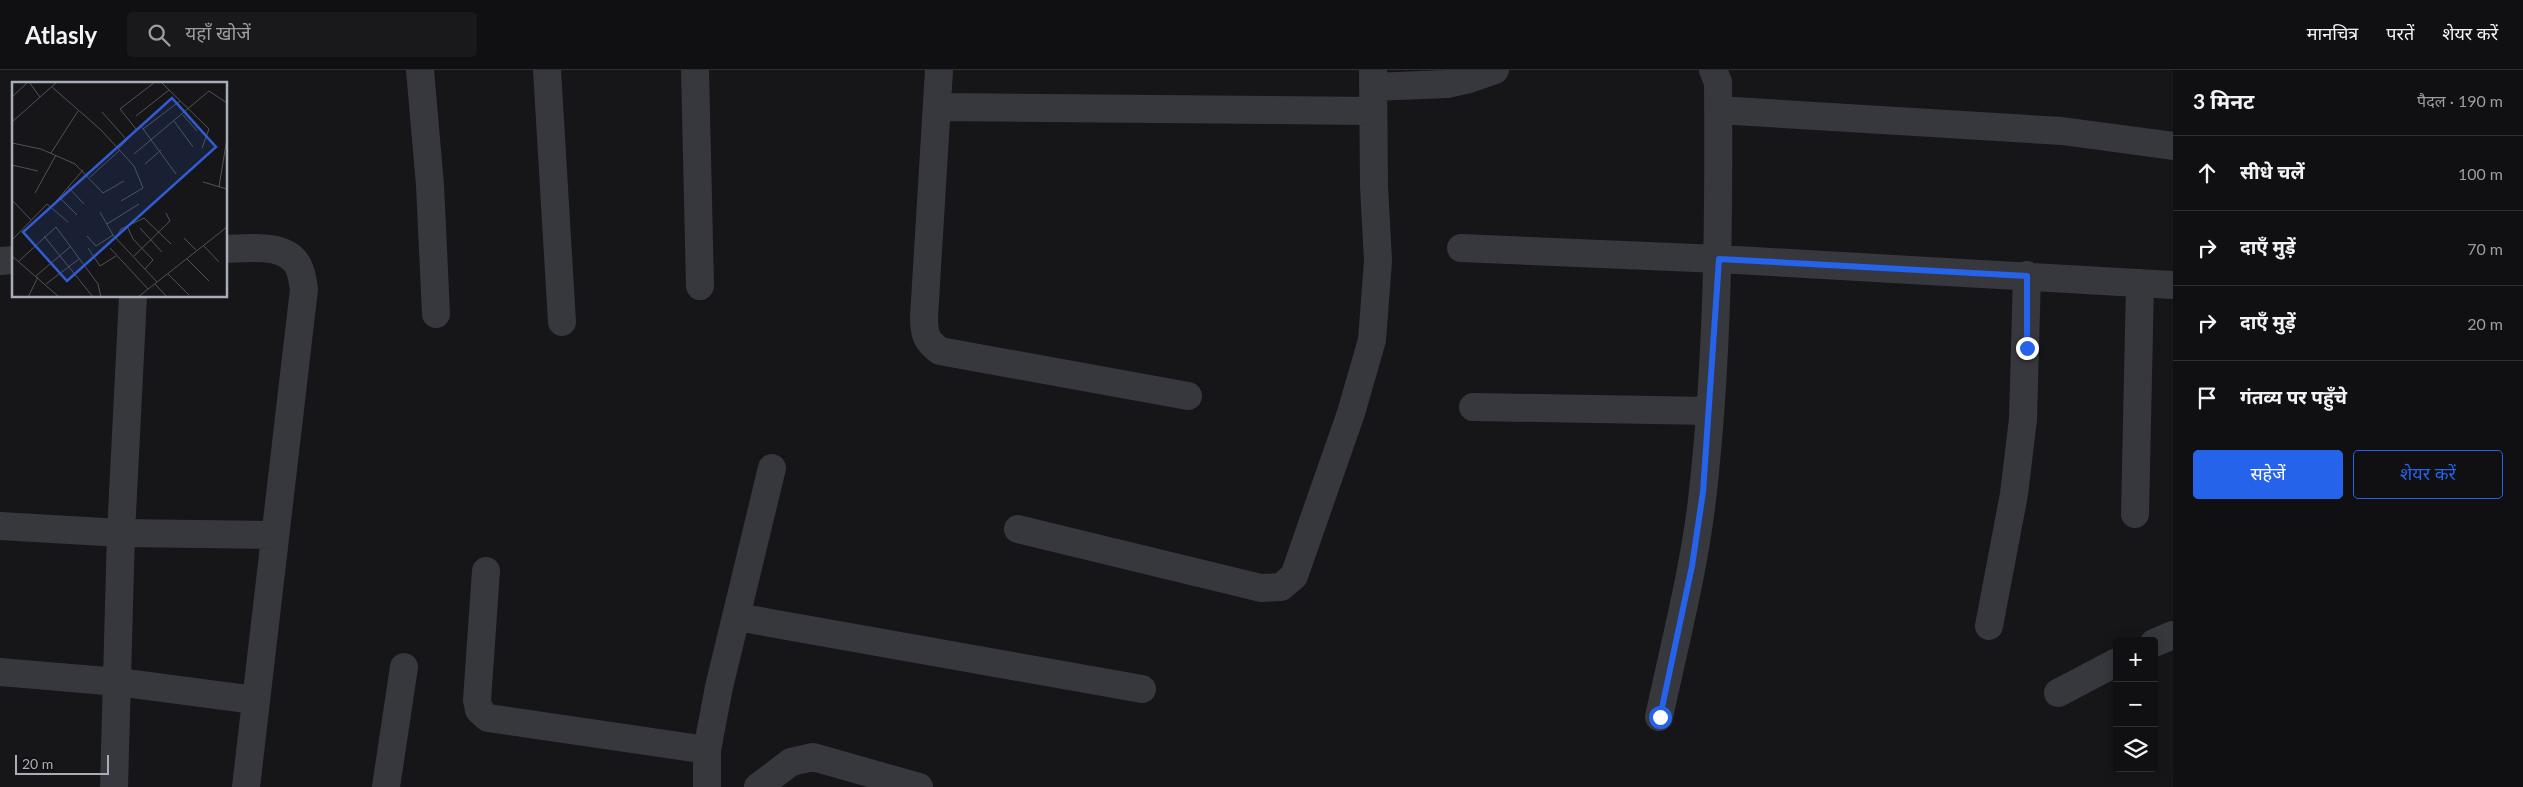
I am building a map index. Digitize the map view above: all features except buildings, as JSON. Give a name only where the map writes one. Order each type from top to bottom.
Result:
[{"type":"street","points":[[420,70],[430,185],[436,314]]},
{"type":"street","points":[[547,70],[562,322]]},
{"type":"street","points":[[695,70],[700,286]]},
{"type":"street","points":[[939,70],[924,317],[924,332],[929,342],[940,351],[1188,396]]},
{"type":"street","points":[[938,107],[1373,90],[1447,84],[1495,70]]},
{"type":"street","points":[[1660,717],[1692,566],[1703,492],[1710,410],[1719,259],[1718,82],[1713,70]]},
{"type":"street","points":[[1018,529],[1261,588],[1281,587],[1294,576],[1352,413],[1372,340],[1378,262],[1374,186],[1373,90]]},
{"type":"street","points":[[1718,110],[2052,130],[2173,146]]},
{"type":"street","points":[[228,249],[266,247],[285,254],[300,268],[304,289],[246,787]]},
{"type":"street","points":[[1462,248],[1719,259],[2173,285]]},
{"type":"street","points":[[1989,626],[2014,494],[2023,419],[2027,276]]},
{"type":"street","points":[[2135,514],[2140,283]]},
{"type":"street","points":[[114,787],[121,533],[133,298]]},
{"type":"street","points":[[1473,407],[1710,410]]},
{"type":"street","points":[[708,787],[707,750],[736,617],[772,468]]},
{"type":"street","points":[[0,526],[121,533],[274,535]]},
{"type":"street","points":[[486,571],[476,700],[479,710],[488,718],[707,750]]},
{"type":"street","points":[[736,617],[1142,689]]},
{"type":"street","points":[[2158,641],[2173,635]]},
{"type":"street","points":[[2058,693],[2113,664]]},
{"type":"street","points":[[386,787],[404,668]]},
{"type":"street","points":[[0,672],[118,682],[255,700]]},
{"type":"street","points":[[758,787],[791,762],[813,757],[878,782],[919,787]]},
{"type":"route","points":[[1660,717],[1692,566],[1703,492],[1719,259],[2027,276],[2027,348]]}]
